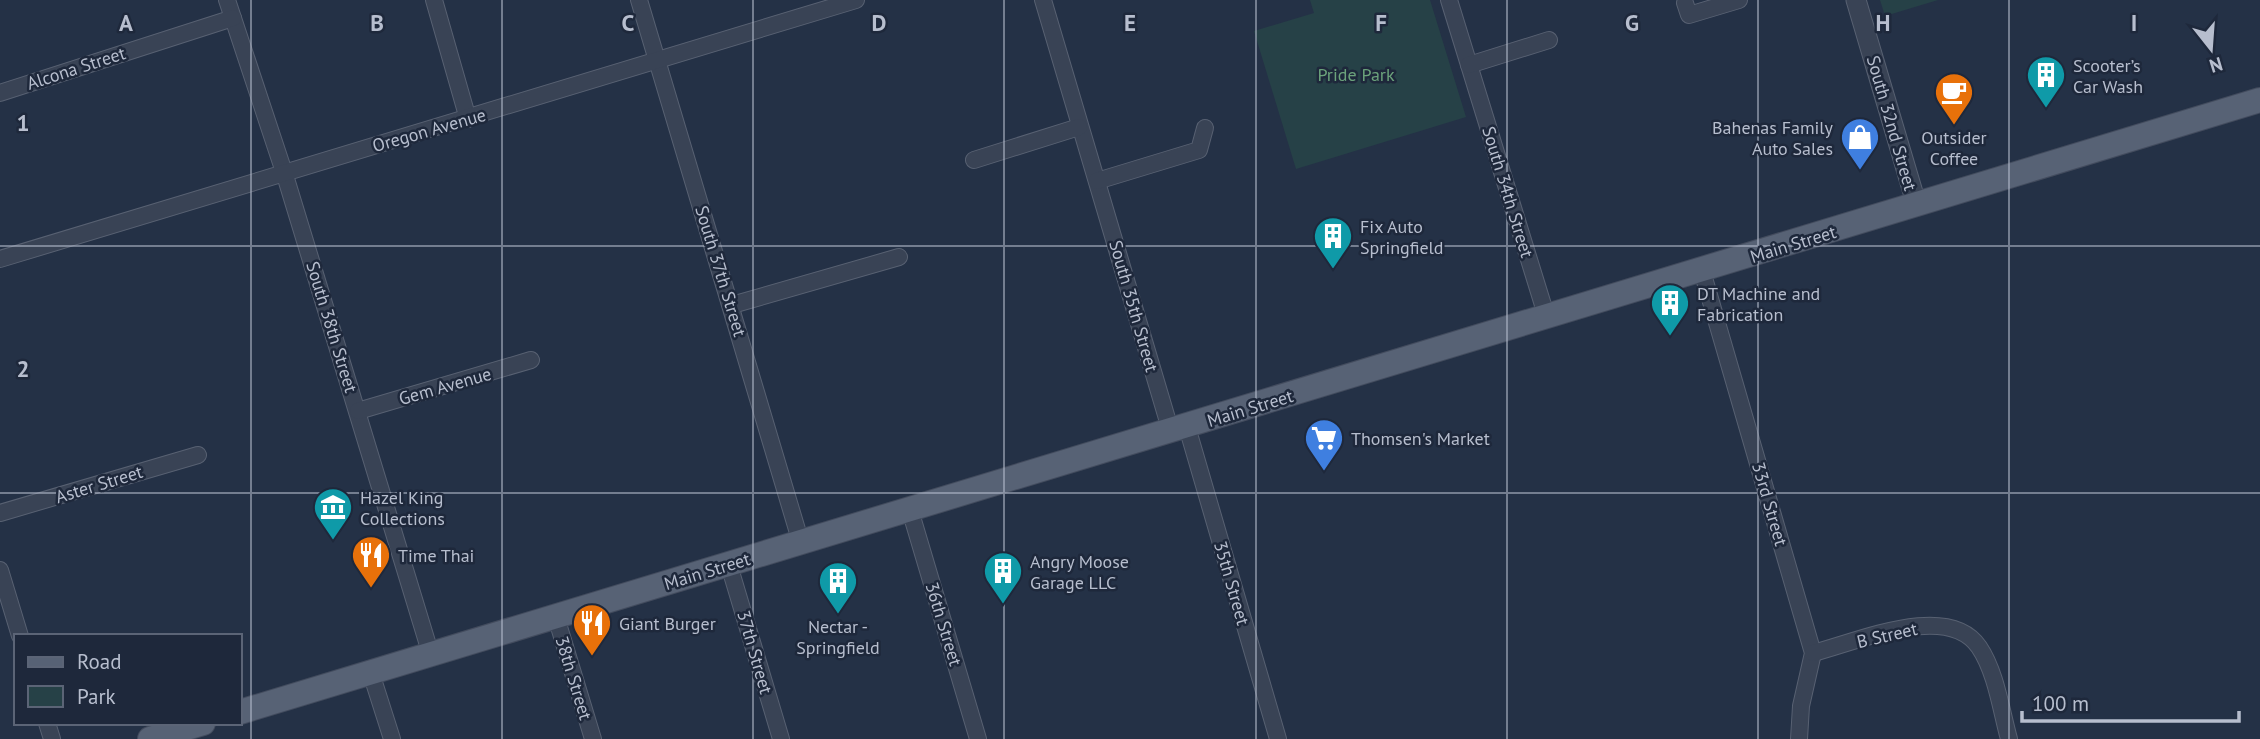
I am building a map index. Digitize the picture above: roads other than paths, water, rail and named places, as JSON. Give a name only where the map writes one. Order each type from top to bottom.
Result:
[{"type":"main road","name":"Main Street","points":[[242,711],[1179,430],[2260,100]]},
{"type":"main road","points":[[150,739],[192,730]]},
{"type":"street","name":"South 38th Street","points":[[227,0],[284,172],[431,655]]},
{"type":"street","points":[[434,0],[468,119]]},
{"type":"street","name":"South 37th Street","points":[[639,0],[801,543]]},
{"type":"street","name":"Oregon Avenue","points":[[0,259],[856,0]]},
{"type":"street","name":"South 35th Street","points":[[1042,0],[1097,181],[1179,430]]},
{"type":"street","name":"South 34th Street","points":[[1449,0],[1547,318]]},
{"type":"street","points":[[1685,3],[1689,15],[1739,0]]},
{"type":"street","name":"South 32nd Street","points":[[1856,0],[1917,206]]},
{"type":"street","name":"Alcona Street","points":[[0,93],[233,18]]},
{"type":"street","points":[[1469,65],[1549,40]]},
{"type":"street","points":[[974,160],[1080,127]]},
{"type":"street","points":[[1097,181],[1199,150],[1205,128]]},
{"type":"street","points":[[732,305],[899,257]]},
{"type":"street","name":"33rd Street","points":[[1702,271],[1813,653],[1801,706],[1798,739]]},
{"type":"street","name":"Gem Avenue","points":[[358,411],[531,360]]},
{"type":"street","name":"35th Street","points":[[1179,430],[1278,739]]},
{"type":"street","name":"Aster Street","points":[[0,513],[198,455]]},
{"type":"street","name":"36th Street","points":[[910,510],[978,739]]},
{"type":"street","name":"37th Street","points":[[729,565],[780,739]]},
{"type":"street","points":[[0,570],[19,634]]},
{"type":"street","name":"38th Street","points":[[556,617],[593,739]]},
{"type":"street","name":"B Street","points":[[1813,653],[1910,628],[1940,624],[1961,630],[1979,647],[1984,658],[2009,739]]},
{"type":"street","points":[[371,673],[392,739]]},
{"type":"place","name":"Scooter’s Car Wash","points":[[2046,109]]},
{"type":"place","name":"Outsider Coffee","points":[[1954,126]]},
{"type":"place","name":"Bahenas Family Auto Sales","points":[[1860,171]]},
{"type":"place","name":"Fix Auto Springfield","points":[[1333,270]]},
{"type":"place","name":"DT Machine and Fabrication","points":[[1670,337]]},
{"type":"place","name":"Thomsen's Market","points":[[1324,472]]},
{"type":"place","name":"Hazel King Collections","points":[[333,541]]},
{"type":"place","name":"Time Thai","points":[[371,589]]},
{"type":"place","name":"Angry Moose Garage LLC","points":[[1003,605]]},
{"type":"place","name":"Nectar - Springfield","points":[[838,615]]},
{"type":"place","name":"Giant Burger","points":[[592,657]]},
{"type":"park label","name":"Pride Park","points":[[1356,74]]}]
